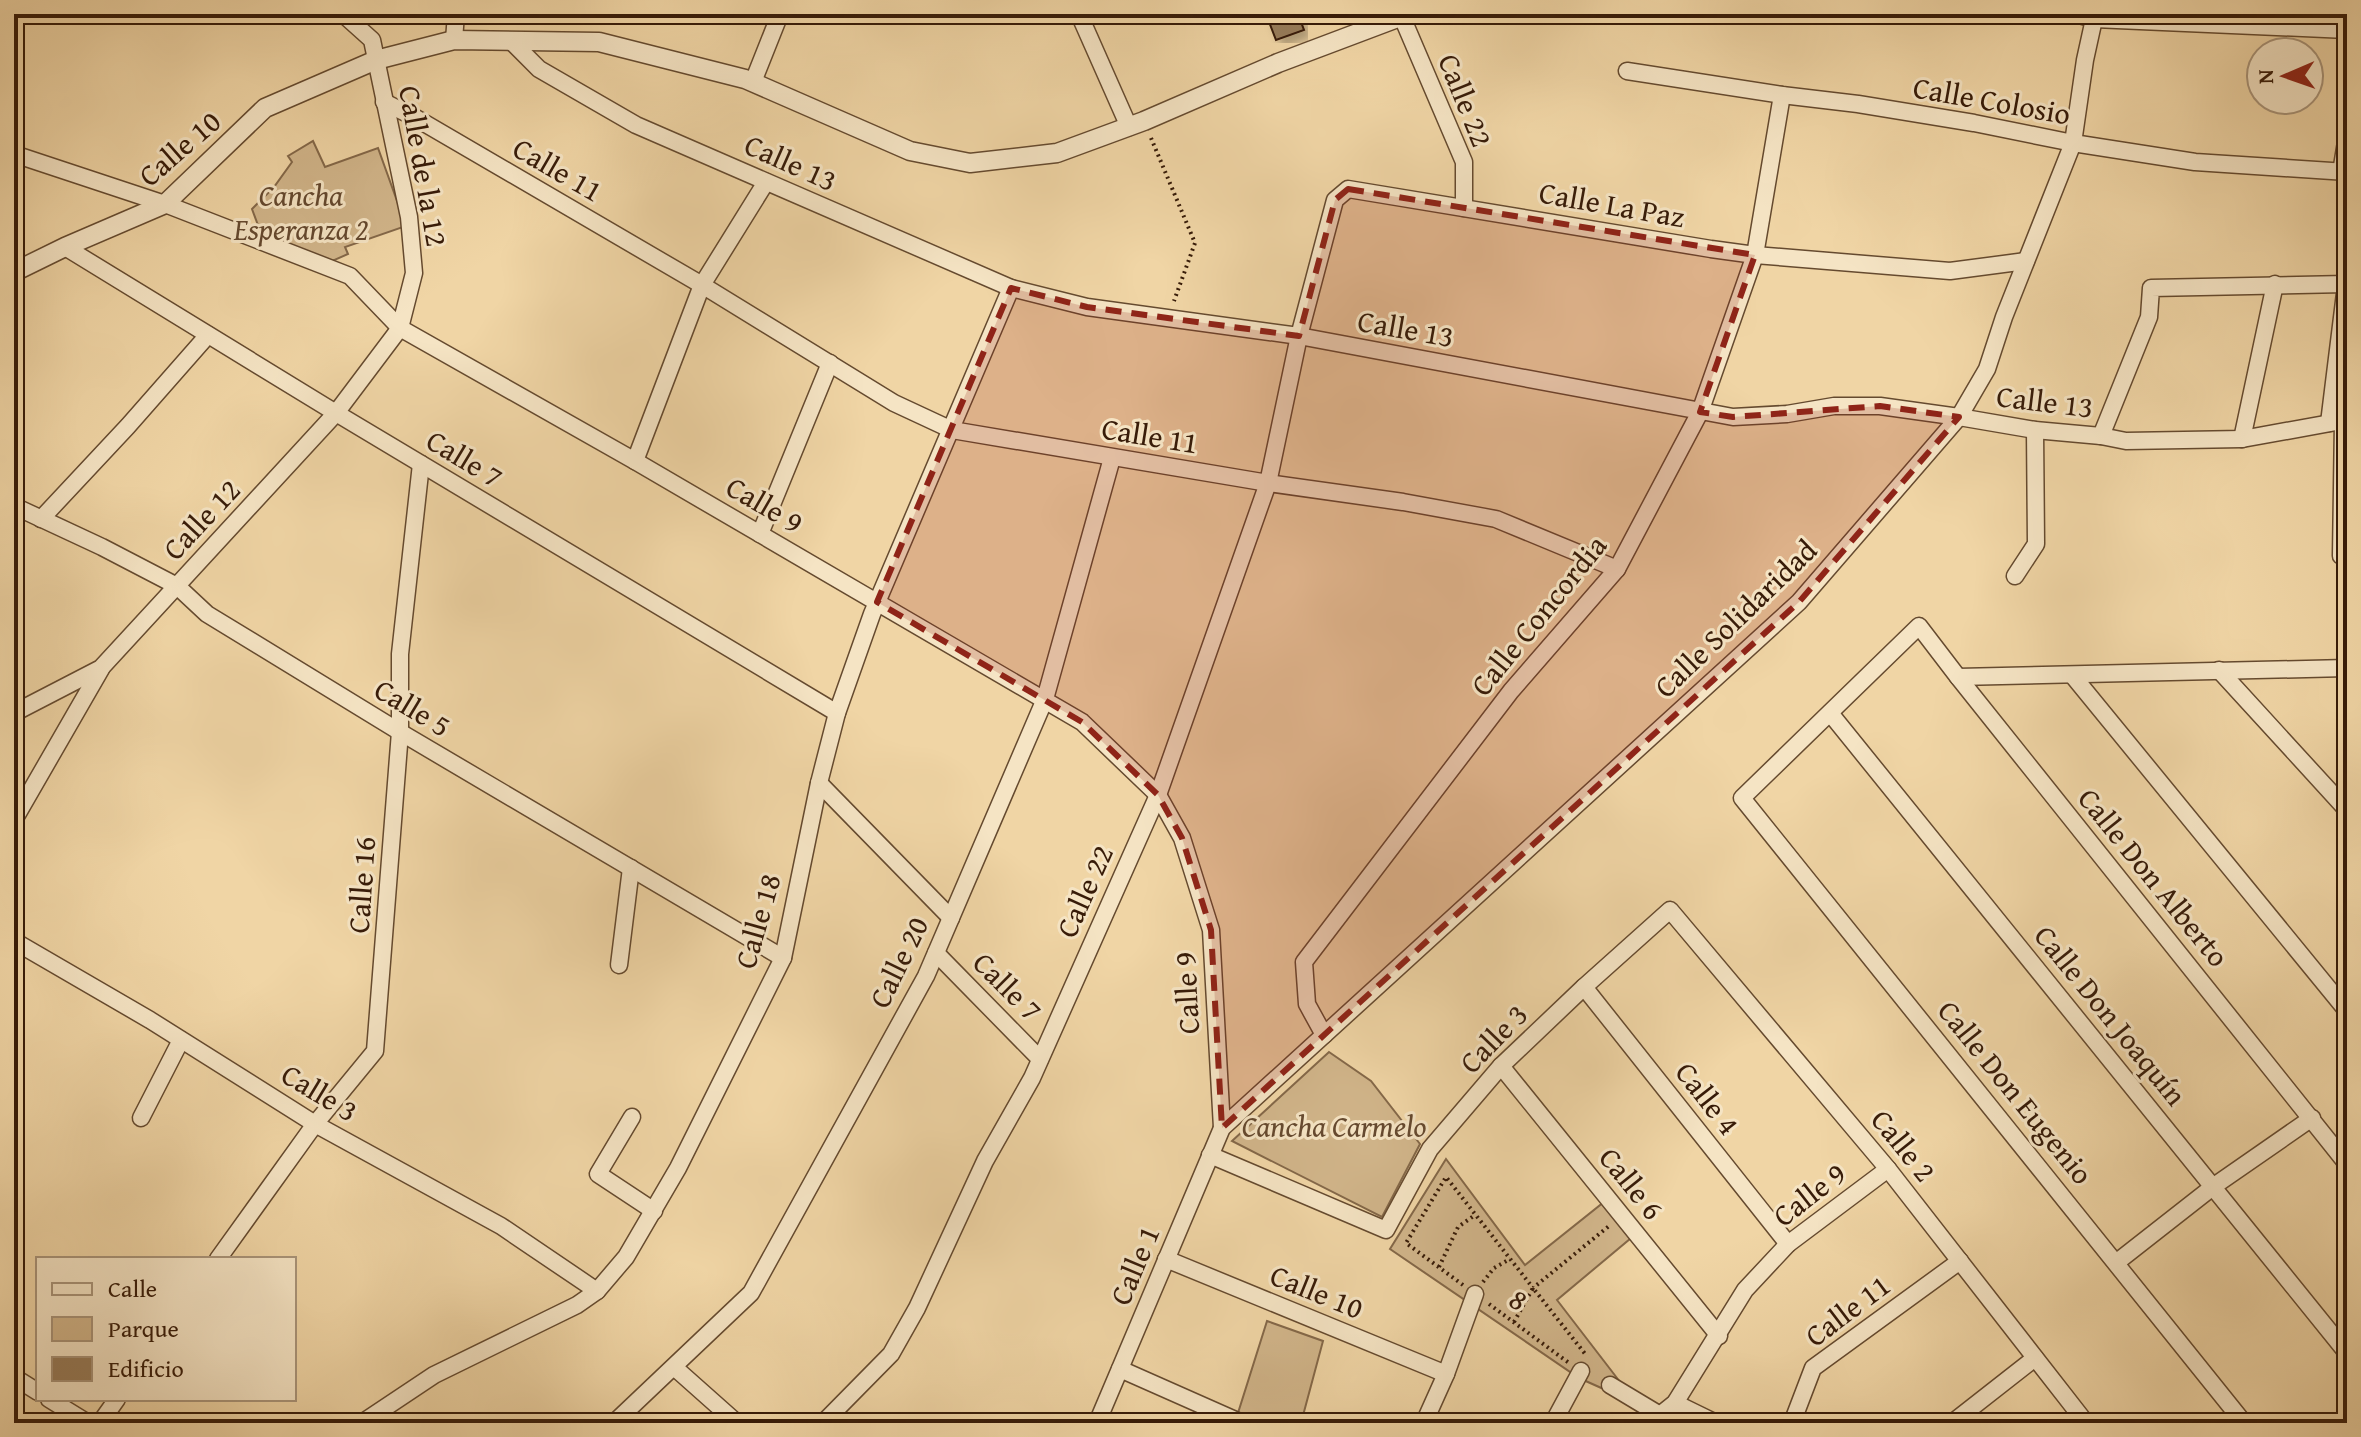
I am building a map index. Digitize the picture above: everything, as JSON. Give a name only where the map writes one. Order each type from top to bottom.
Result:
[{"type":"street","points":[[343,14],[372,40],[376,60]]},
{"type":"street","points":[[454,40],[456,14]]},
{"type":"street","points":[[753,82],[780,14]]},
{"type":"street","points":[[1079,14],[1137,124]]},
{"type":"street","points":[[2076,14],[2094,19],[2347,30]]},
{"type":"street","name":"Calle 10","points":[[14,272],[165,204],[265,108],[376,60],[454,40],[599,42],[753,82],[910,151],[970,163],[1057,153],[1137,124],[1278,63],[1405,15]]},
{"type":"street","name":"Calle 22","points":[[1405,15],[1464,162],[1464,208]]},
{"type":"street","name":"Calle Solidaridad","points":[[1222,1128],[1799,602],[1959,417],[1987,369],[2073,143],[2094,19]]},
{"type":"street","name":"Calle 13","points":[[511,41],[539,69],[636,125],[1011,288],[1087,307],[1299,336],[1733,417],[1787,414],[1834,406],[1880,406],[2126,441],[2242,439],[2340,422]]},
{"type":"street","name":"Calle de la 12","points":[[376,60],[412,231],[414,273],[400,328]]},
{"type":"street","name":"Calle Colosio","points":[[1627,71],[1858,104],[2195,162],[2344,172]]},
{"type":"street","name":"Calle Concordia","points":[[1324,1035],[1307,1004],[1304,962],[1511,691],[1617,569],[1700,412],[1755,255],[1782,95]]},
{"type":"street","name":"Calle 11","points":[[384,102],[702,285],[894,403],[952,430],[1496,519],[1617,569]]},
{"type":"street","points":[[2344,172],[2347,136]]},
{"type":"street","name":"Calle 9","points":[[14,154],[165,204],[350,276],[400,328],[1082,722],[1158,795],[1182,838],[1211,930],[1222,1128]]},
{"type":"street","points":[[635,461],[702,285],[766,182]]},
{"type":"street","name":"Calle La Paz","points":[[1299,336],[1335,200],[1348,189],[1755,255],[1950,271],[2026,261]]},
{"type":"street","name":"Calle 7","points":[[65,247],[837,713]]},
{"type":"street","points":[[2347,277],[2340,422],[2341,556],[2347,555]]},
{"type":"street","points":[[2242,439],[2275,284]]},
{"type":"street","points":[[2101,436],[2149,317],[2151,288],[2346,284]]},
{"type":"street","name":"Calle 18","points":[[362,1423],[434,1375],[577,1305],[597,1291],[626,1257],[654,1211],[783,958],[819,783],[837,713],[877,602],[1011,288]]},
{"type":"street","name":"Calle 12","points":[[14,713],[101,668],[336,413],[400,328]]},
{"type":"street","points":[[41,519],[208,335]]},
{"type":"street","name":"Calle 22","points":[[823,1423],[891,1354],[917,1308],[985,1161],[1032,1078],[1158,795],[1268,483],[1299,336]]},
{"type":"street","points":[[760,534],[830,363]]},
{"type":"street","points":[[2015,576],[2036,544],[2035,430]]},
{"type":"street","name":"Calle 20","points":[[614,1423],[751,1293],[926,976],[1045,699],[1112,458]]},
{"type":"street","name":"Calle 16","points":[[219,1257],[315,1124],[375,1051],[400,732],[400,654],[421,464]]},
{"type":"street","name":"Calle 5","points":[[14,506],[177,586],[207,614],[783,958]]},
{"type":"street","name":"Calle Don Alberto","points":[[1830,713],[1919,626],[2347,1164]]},
{"type":"street","points":[[14,820],[101,668]]},
{"type":"street","points":[[1958,677],[2347,668]]},
{"type":"street","points":[[2219,670],[2347,810]]},
{"type":"street","points":[[2073,676],[2347,1011]]},
{"type":"street","name":"Calle Don Eugenio","points":[[1830,713],[1742,798],[2244,1423]]},
{"type":"street","name":"Calle Don Joaquín","points":[[1830,713],[2347,1353]]},
{"type":"street","points":[[819,783],[951,918]]},
{"type":"street","points":[[619,965],[631,868]]},
{"type":"street","name":"Calle 3","points":[[1210,1155],[1386,1230],[1430,1149],[1501,1066],[1670,910]]},
{"type":"street","name":"Calle 2","points":[[1670,910],[1888,1169],[2086,1423]]},
{"type":"street","name":"Calle 3","points":[[14,941],[315,1124],[501,1226],[597,1291]]},
{"type":"street","name":"Calle 7","points":[[936,953],[1040,1059]]},
{"type":"street","name":"Calle 4","points":[[1584,987],[1788,1244]]},
{"type":"street","points":[[141,1118],[181,1040]]},
{"type":"street","name":"Calle 6","points":[[1501,1066],[1719,1336]]},
{"type":"street","points":[[632,1117],[598,1174],[654,1211]]},
{"type":"street","points":[[2117,1262],[2214,1186],[2312,1118]]},
{"type":"street","name":"Calle 1","points":[[1097,1423],[1222,1128]]},
{"type":"street","name":"Calle 9","points":[[1658,1419],[1675,1403],[1745,1290],[1788,1244],[1888,1169]]},
{"type":"street","name":"Calle 10","points":[[1166,1259],[1446,1374]]},
{"type":"street","name":"Calle 11","points":[[1792,1423],[1813,1368],[1960,1261]]},
{"type":"street","points":[[1424,1423],[1446,1374],[1475,1294]]},
{"type":"street","points":[[1952,1423],[2035,1358]]},
{"type":"street","points":[[1553,1423],[1586,1366]]},
{"type":"street","points":[[674,1367],[737,1423]]},
{"type":"street","points":[[1120,1369],[1242,1423]]},
{"type":"street","points":[[14,1377],[36,1391]]},
{"type":"street","points":[[1610,1385],[1658,1419]]},
{"type":"street","points":[[51,1401],[70,1418],[88,1423]]},
{"type":"street","points":[[100,1423],[116,1401]]},
{"type":"street","points":[[1675,1403],[1716,1423]]},
{"type":"path","points":[[1137,124],[1195,243],[1168,318]]},
{"type":"path","name":"8","points":[[1476,1214],[1446,1177],[1406,1243],[1514,1322],[1586,1366]]},
{"type":"path","points":[[1439,1267],[1458,1227],[1476,1214],[1533,1288],[1586,1366]]},
{"type":"path","points":[[1514,1322],[1533,1288],[1622,1215]]},
{"type":"path","points":[[1475,1294],[1494,1268],[1510,1259]]},
{"type":"highlighted area","points":[[1348,189],[1755,255],[1700,412],[1733,417],[1880,406],[1959,417],[1799,602],[1222,1128],[1211,930],[1182,838],[1158,795],[1082,722],[877,602],[1011,288],[1087,307],[1299,336],[1335,200]]},
{"type":"green space","name":"Cancha Esperanza 2","points":[[313,141],[325,167],[378,148],[406,226],[345,247],[348,254],[330,262],[262,236],[252,209],[274,187],[292,162],[288,156]]},
{"type":"green space","name":"Cancha Carmelo","points":[[1329,1052],[1371,1081],[1420,1144],[1382,1217],[1232,1141]]},
{"type":"green space","points":[[1446,1159],[1525,1265],[1609,1198],[1637,1233],[1557,1300],[1637,1404],[1579,1378],[1390,1249]]},
{"type":"green space","points":[[1267,1321],[1323,1341],[1301,1423],[1259,1423],[1238,1413]]},
{"type":"building","points":[[1266,14],[1298,14],[1304,30],[1276,40]]}]
